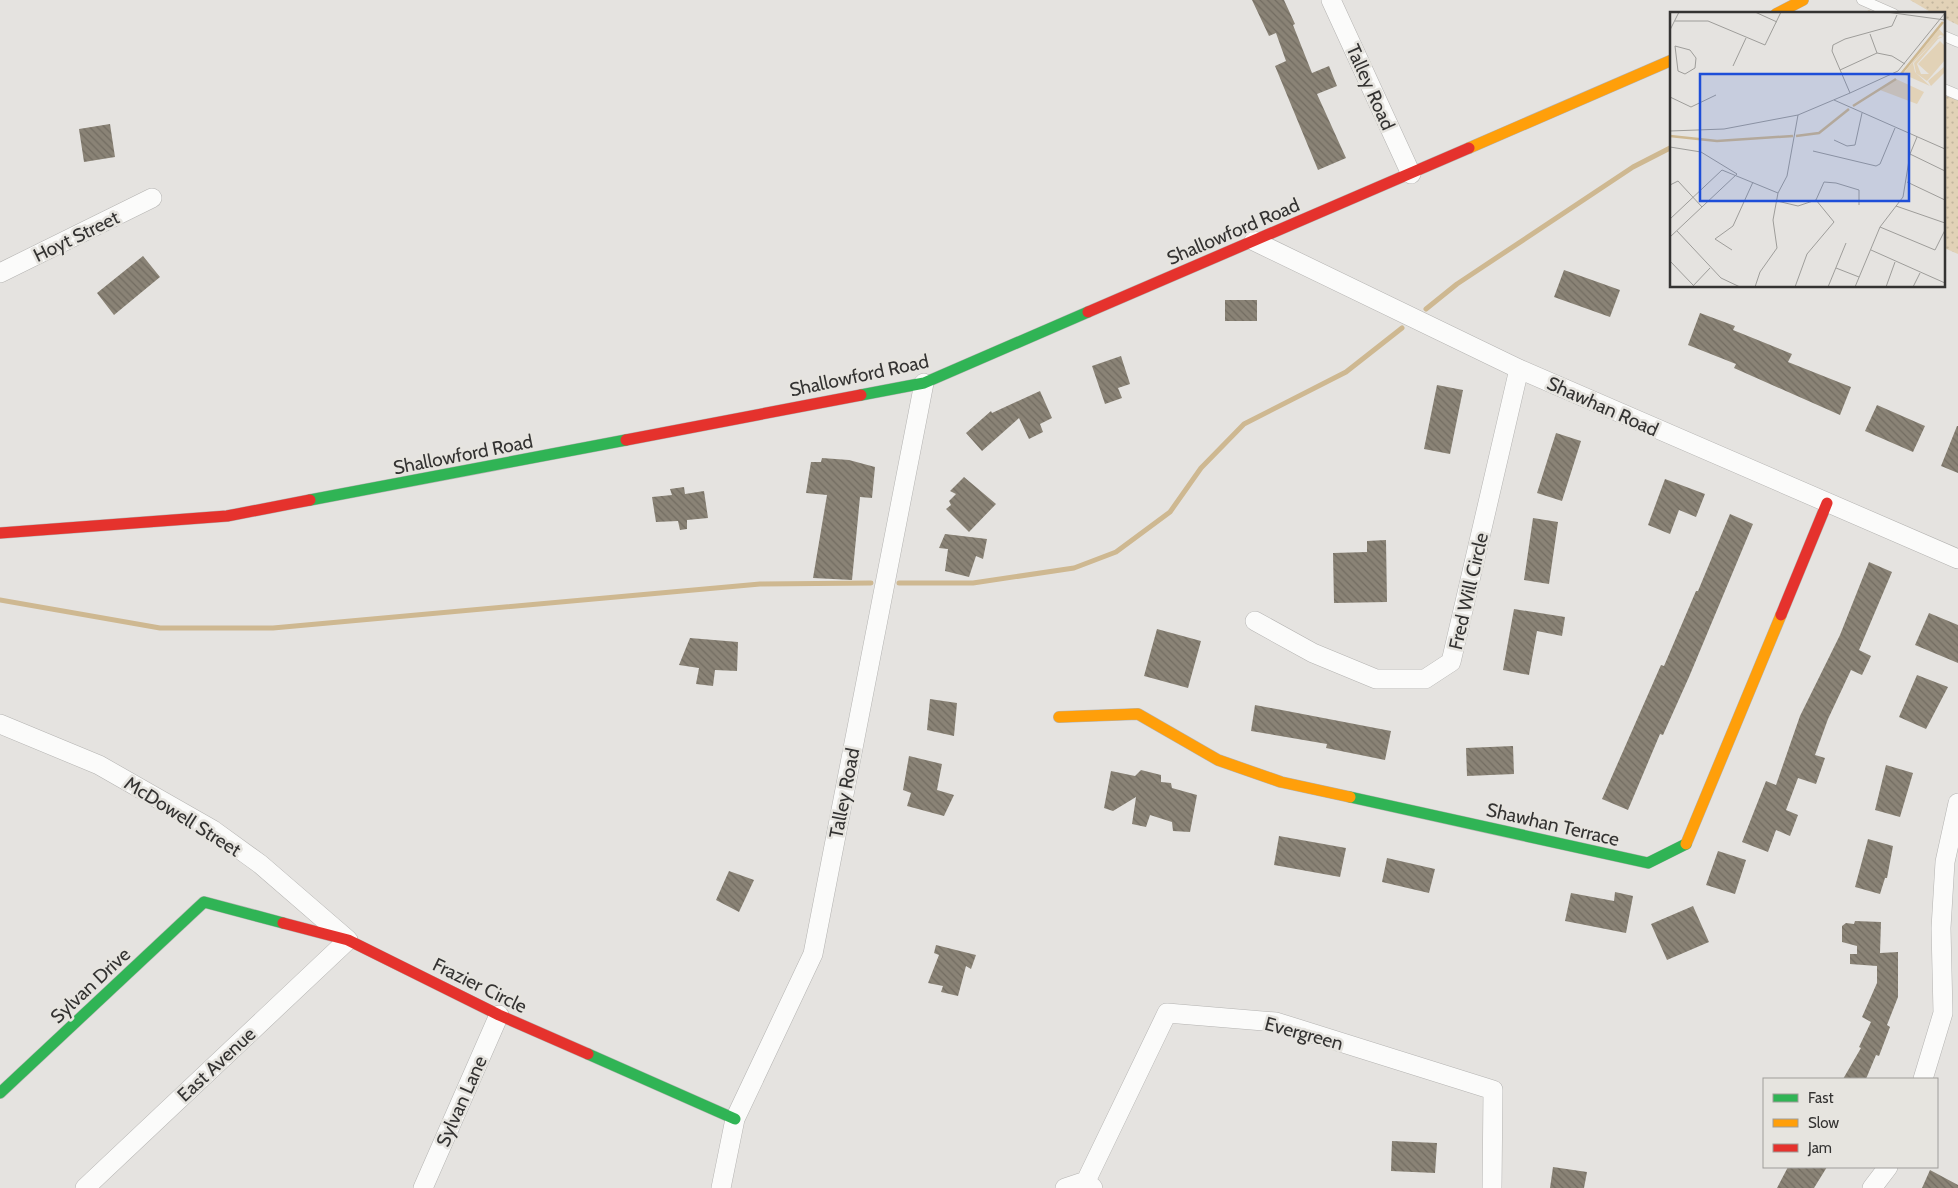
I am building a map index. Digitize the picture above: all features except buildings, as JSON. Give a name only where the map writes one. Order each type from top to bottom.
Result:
[{"type":"street","name":"Talley Road","points":[[1331,0],[1410,174]]},
{"type":"street","points":[[1790,11],[1803,0]]},
{"type":"street","name":"Shallowford Road","points":[[0,533],[227,516],[924,383],[1670,61]]},
{"type":"street","name":"Hoyt Street","points":[[0,273],[152,198]]},
{"type":"street","name":"Shawhan Road","points":[[1254,241],[1519,369],[1958,559]]},
{"type":"street","name":"Fred Will Circle","points":[[1255,620],[1313,653],[1376,679],[1425,679],[1451,662],[1519,369]]},
{"type":"street","name":"Talley Road","points":[[721,1188],[735,1119],[813,954],[924,383]]},
{"type":"street","name":"Shawhan Terrace","points":[[1060,717],[1138,714],[1218,760],[1280,782],[1648,863],[1686,844],[1827,503]]},
{"type":"street","name":"McDowell Street","points":[[0,724],[99,765],[213,830],[260,864],[348,940]]},
{"type":"street","points":[[1923,1078],[1951,1017],[1941,928],[1945,862],[1958,803]]},
{"type":"street","name":"Frazier Circle","points":[[204,902],[348,940],[499,1015],[735,1119]]},
{"type":"street","name":"Sylvan Drive","points":[[0,1093],[204,902]]},
{"type":"street","name":"East Avenue","points":[[85,1188],[348,940]]},
{"type":"street","name":"Evergreen","points":[[1090,1184],[1167,1013],[1276,1022],[1493,1090],[1492,1188]]},
{"type":"street","name":"Sylvan Lane","points":[[423,1188],[499,1015]]},
{"type":"street","points":[[1872,1188],[1887,1168]]},
{"type":"street","points":[[1065,1188],[1090,1184]]},
{"type":"lane","points":[[1862,0],[1889,12]]},
{"type":"lane","points":[[1946,37],[1958,42]]},
{"type":"lane","points":[[1946,90],[1958,95]]},
{"type":"shaded area","points":[[1910,0],[1958,0],[1958,25],[1946,19],[1946,12],[1931,12]]},
{"type":"shaded area","points":[[1946,95],[1958,100],[1958,254],[1946,249]]},
{"type":"waterway","points":[[1426,309],[1457,284],[1633,167],[1670,148]]},
{"type":"waterway","points":[[899,583],[973,583],[1074,568],[1116,552],[1170,512],[1201,468],[1244,424],[1346,372],[1402,328]]},
{"type":"waterway","points":[[0,600],[160,628],[273,628],[760,584],[871,583]]},
{"type":"traffic: fast","points":[[861,395],[924,383],[1088,312]]},
{"type":"traffic: fast","points":[[310,500],[626,440]]},
{"type":"traffic: fast","points":[[1350,797],[1648,863],[1686,844]]},
{"type":"traffic: fast","points":[[0,1093],[204,902],[283,923]]},
{"type":"traffic: fast","points":[[588,1054],[735,1119]]},
{"type":"traffic: slow","points":[[1780,12],[1803,0]]},
{"type":"traffic: slow","points":[[1469,148],[1670,61]]},
{"type":"traffic: slow","points":[[1686,844],[1781,615]]},
{"type":"traffic: slow","points":[[1059,717],[1138,714],[1218,760],[1281,782],[1350,797]]},
{"type":"traffic: jam","points":[[1088,312],[1469,148]]},
{"type":"traffic: jam","points":[[626,440],[861,395]]},
{"type":"traffic: jam","points":[[0,533],[227,516],[310,500]]},
{"type":"traffic: jam","points":[[1781,615],[1827,503]]},
{"type":"traffic: jam","points":[[283,923],[348,940],[499,1015],[588,1054]]}]
